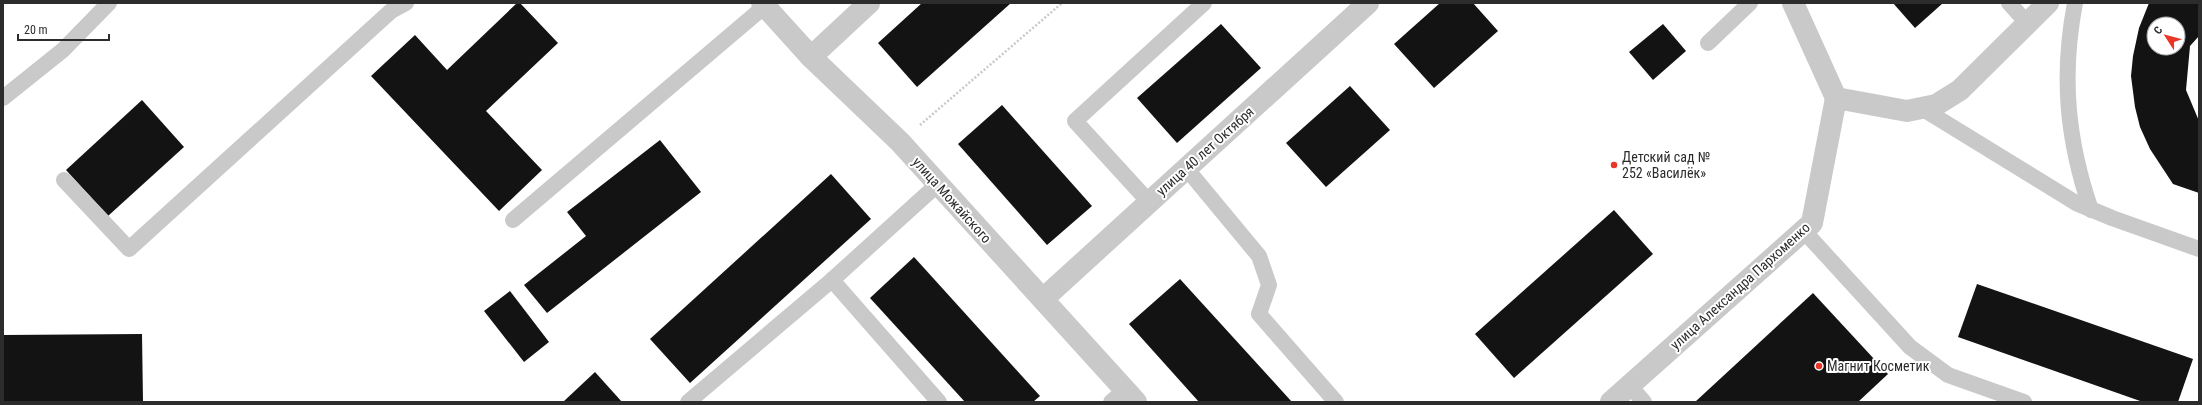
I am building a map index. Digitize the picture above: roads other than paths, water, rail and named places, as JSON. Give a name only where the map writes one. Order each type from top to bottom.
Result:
[{"type":"street","points":[[811,57],[869,3]]},
{"type":"street","name":"улица 40 лет Октября","points":[[1043,300],[1368,3]]},
{"type":"street","points":[[1793,3],[1836,98],[1907,111],[1923,109],[1948,99],[1960,90],[2048,3]]},
{"type":"street","name":"улица Можайского","points":[[763,4],[811,57],[900,142],[1043,300],[1124,398]]},
{"type":"street","name":"улица Александра Пархоменко","points":[[1612,402],[1812,222],[1836,98]]},
{"type":"lane","points":[[3,98],[63,50],[109,3]]},
{"type":"lane","points":[[64,180],[129,249],[391,11],[406,3]]},
{"type":"lane","points":[[1149,202],[1075,121],[1204,3]]},
{"type":"lane","points":[[1708,43],[1750,3]]},
{"type":"lane","points":[[2009,3],[2027,23]]},
{"type":"lane","points":[[2075,3],[2068,52],[2068,112],[2077,167],[2091,210]]},
{"type":"lane","points":[[513,220],[763,4]]},
{"type":"lane","points":[[1923,109],[2058,192],[2091,210],[2199,249]]},
{"type":"lane","points":[[1186,168],[1260,256],[1269,285],[1259,314],[1336,402]]},
{"type":"lane","points":[[688,402],[832,280],[938,184]]},
{"type":"lane","points":[[1803,230],[1910,347],[1948,375],[2024,402]]},
{"type":"lane","points":[[832,280],[939,402]]},
{"type":"lane","points":[[1630,386],[1644,402]]},
{"type":"place","name":"Детский сад № 252 «Василёк»","points":[[1614,165]]},
{"type":"place","name":"Магнит Косметик","points":[[1819,366]]}]
